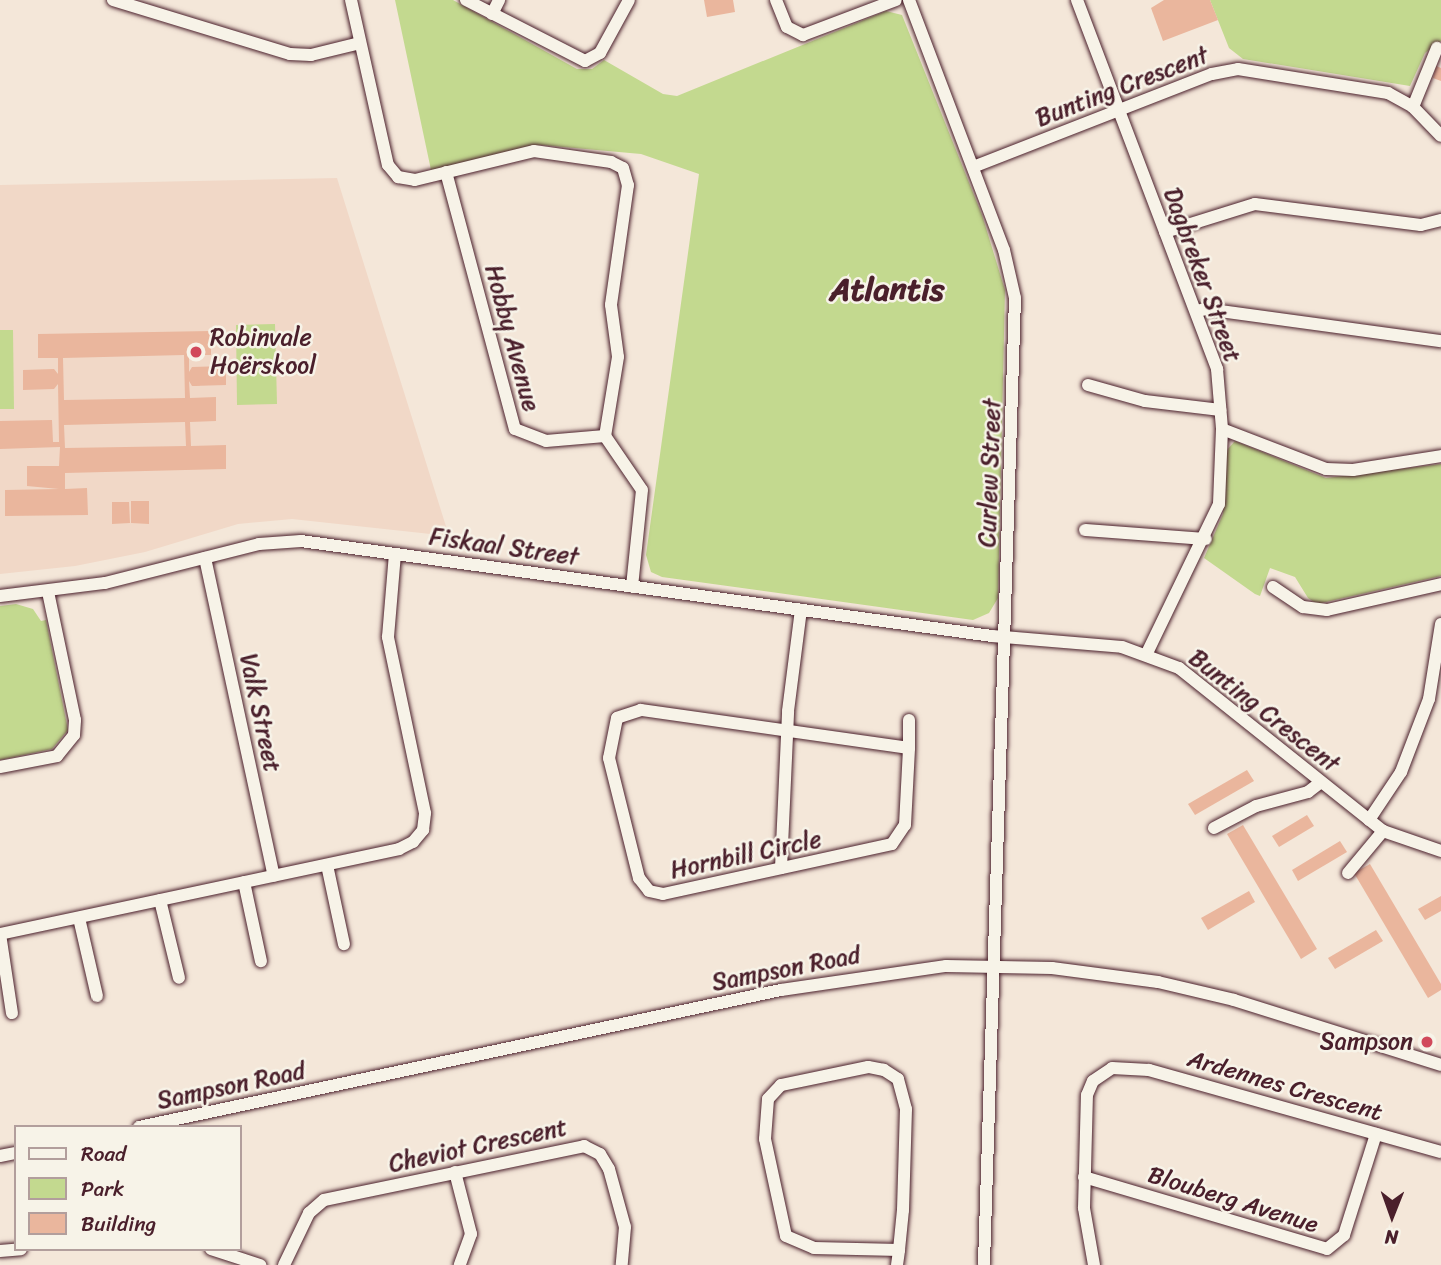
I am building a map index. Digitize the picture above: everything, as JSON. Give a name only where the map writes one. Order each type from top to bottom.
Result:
[{"type":"street","points":[[113,0],[150,6],[298,55],[360,43]]},
{"type":"street","points":[[351,0],[390,170],[415,180],[534,151],[611,162],[623,168],[628,185],[611,305],[618,357],[605,436],[642,490],[632,586]]},
{"type":"street","points":[[466,0],[576,60],[589,61],[600,53],[629,0]]},
{"type":"street","points":[[492,14],[499,0]]},
{"type":"street","points":[[776,0],[787,27],[803,35],[896,0]]},
{"type":"street","name":"Curlew Street","points":[[909,0],[1004,250],[1015,298],[984,1265]]},
{"type":"street","name":"Dagbreker Street","points":[[1077,0],[1217,369],[1222,429],[1219,504],[1206,538],[1147,653]]},
{"type":"street","points":[[1413,107],[1437,48]]},
{"type":"street","name":"Bunting Crescent","points":[[973,167],[1212,74],[1247,69],[1382,91],[1413,107],[1441,136]]},
{"type":"street","name":"Hobby Avenue","points":[[446,172],[515,429],[546,441],[605,436]]},
{"type":"street","points":[[1165,232],[1255,204],[1421,225],[1441,220]]},
{"type":"street","points":[[1196,312],[1206,309],[1441,341]]},
{"type":"street","points":[[1088,385],[1154,402],[1220,410]]},
{"type":"street","points":[[1222,429],[1326,469],[1353,470],[1441,456]]},
{"type":"street","points":[[1085,530],[1206,538]]},
{"type":"street","name":"Fiskaal Street","points":[[0,596],[48,592],[287,541],[1006,637]]},
{"type":"street","points":[[12,1013],[0,934],[406,847],[418,837],[425,822],[388,637],[395,554]]},
{"type":"street","name":"Valk Street","points":[[205,558],[274,876]]},
{"type":"street","points":[[1273,587],[1303,607],[1328,610],[1441,584]]},
{"type":"street","points":[[0,767],[57,755],[74,735],[75,720],[48,592]]},
{"type":"street","points":[[781,868],[787,732],[801,610]]},
{"type":"street","points":[[1369,820],[1401,772],[1435,702],[1441,624]]},
{"type":"street","name":"Bunting Crescent","points":[[1006,637],[1147,653],[1193,679],[1383,831],[1441,851]]},
{"type":"street","name":"Hornbill Circle","points":[[909,720],[909,748],[905,825],[898,839],[881,848],[663,894],[649,891],[639,878],[609,758],[617,718],[632,711],[909,748]]},
{"type":"street","points":[[1213,828],[1256,806],[1308,792],[1321,782]]},
{"type":"street","points":[[1348,873],[1383,831]]},
{"type":"street","points":[[327,865],[344,944]]},
{"type":"street","points":[[244,883],[261,961]]},
{"type":"street","points":[[160,901],[179,978]]},
{"type":"street","points":[[79,918],[97,996]]},
{"type":"street","name":"Sampson Road","points":[[148,1125],[827,981],[900,970],[994,966],[1079,970],[1184,987],[1441,1065]]},
{"type":"street","points":[[897,1265],[899,1250],[906,1109],[898,1079],[881,1068],[868,1067],[782,1085],[768,1099],[765,1139],[786,1236],[814,1248],[899,1250]]},
{"type":"street","name":"Ardennes Crescent","points":[[1084,1177],[1087,1095],[1099,1075],[1117,1067],[1149,1069],[1441,1152]]},
{"type":"street","name":"Blouberg Avenue","points":[[1084,1177],[1327,1248],[1344,1235],[1376,1134]]},
{"type":"street","name":"Cheviot Crescent","points":[[284,1265],[309,1213],[319,1203],[572,1147],[593,1149],[609,1169],[625,1227],[622,1265]]},
{"type":"street","points":[[455,1172],[471,1234],[460,1265]]},
{"type":"street","points":[[1084,1177],[1085,1220],[1094,1265]]},
{"type":"street","points":[[218,1251],[260,1265]]},
{"type":"shaded area","name":"Robinvale Hoërskool","points":[[337,178],[449,536],[292,519],[238,524],[145,552],[75,566],[0,574],[0,185]]},
{"type":"green space","points":[[395,0],[453,0],[577,69],[592,69],[604,60],[663,94],[677,96],[886,11],[902,15],[982,215],[1005,290],[998,598],[989,613],[973,620],[662,577],[651,572],[646,555],[699,174],[641,154],[541,145],[431,170]]},
{"type":"green space","points":[[1210,0],[1441,0],[1441,41],[1425,53],[1410,86],[1243,59],[1229,48]]},
{"type":"green space","points":[[275,324],[277,404],[237,405],[236,325]]},
{"type":"green space","points":[[0,330],[13,330],[14,409],[0,409]]},
{"type":"green space","points":[[1235,441],[1326,478],[1441,464],[1441,576],[1317,604],[1308,598],[1295,577],[1270,568],[1260,596],[1255,594],[1204,558],[1223,514],[1226,451]]},
{"type":"green space","points":[[16,604],[33,609],[41,621],[46,620],[68,730],[52,749],[0,760],[0,606]]},
{"type":"building","points":[[704,0],[733,0],[735,12],[707,17]]},
{"type":"building","points":[[1164,0],[1210,0],[1218,20],[1163,41],[1151,8]]},
{"type":"building","points":[[1436,66],[1441,68],[1441,81],[1433,78]]},
{"type":"building","points":[[211,331],[211,355],[189,355],[189,372],[192,367],[226,366],[226,385],[192,386],[189,381],[190,398],[216,397],[216,421],[190,422],[191,446],[226,445],[226,469],[65,473],[65,489],[87,488],[88,515],[5,516],[5,490],[59,489],[27,486],[27,466],[59,466],[60,447],[0,449],[0,421],[52,420],[53,442],[59,442],[58,384],[54,389],[23,390],[23,370],[54,369],[58,374],[58,358],[38,358],[38,334]],"holes":[[[184,355],[185,398],[64,400],[63,358]],[[185,422],[186,446],[65,448],[64,425]]]},
{"type":"building","points":[[131,501],[149,501],[149,524],[131,523]]},
{"type":"building","points":[[112,502],[129,502],[130,523],[112,524]]},
{"type":"building","points":[[1247,770],[1254,781],[1195,815],[1188,804]]},
{"type":"building","points":[[1307,815],[1314,826],[1279,847],[1272,836]]},
{"type":"building","points":[[1243,825],[1317,949],[1301,959],[1227,834]]},
{"type":"building","points":[[1340,841],[1347,852],[1298,881],[1292,870]]},
{"type":"building","points":[[1370,864],[1441,984],[1441,990],[1428,998],[1354,873]]},
{"type":"building","points":[[1249,891],[1255,902],[1208,930],[1201,918]]},
{"type":"building","points":[[1441,896],[1441,911],[1425,920],[1418,909]]},
{"type":"building","points":[[1376,930],[1383,941],[1335,969],[1328,958]]},
{"type":"place","name":"Robinvale Hoërskool","points":[[196,352]]},
{"type":"place","name":"Sampson","points":[[1427,1042]]},
{"type":"district","name":"Atlantis","points":[[887,290]]}]
